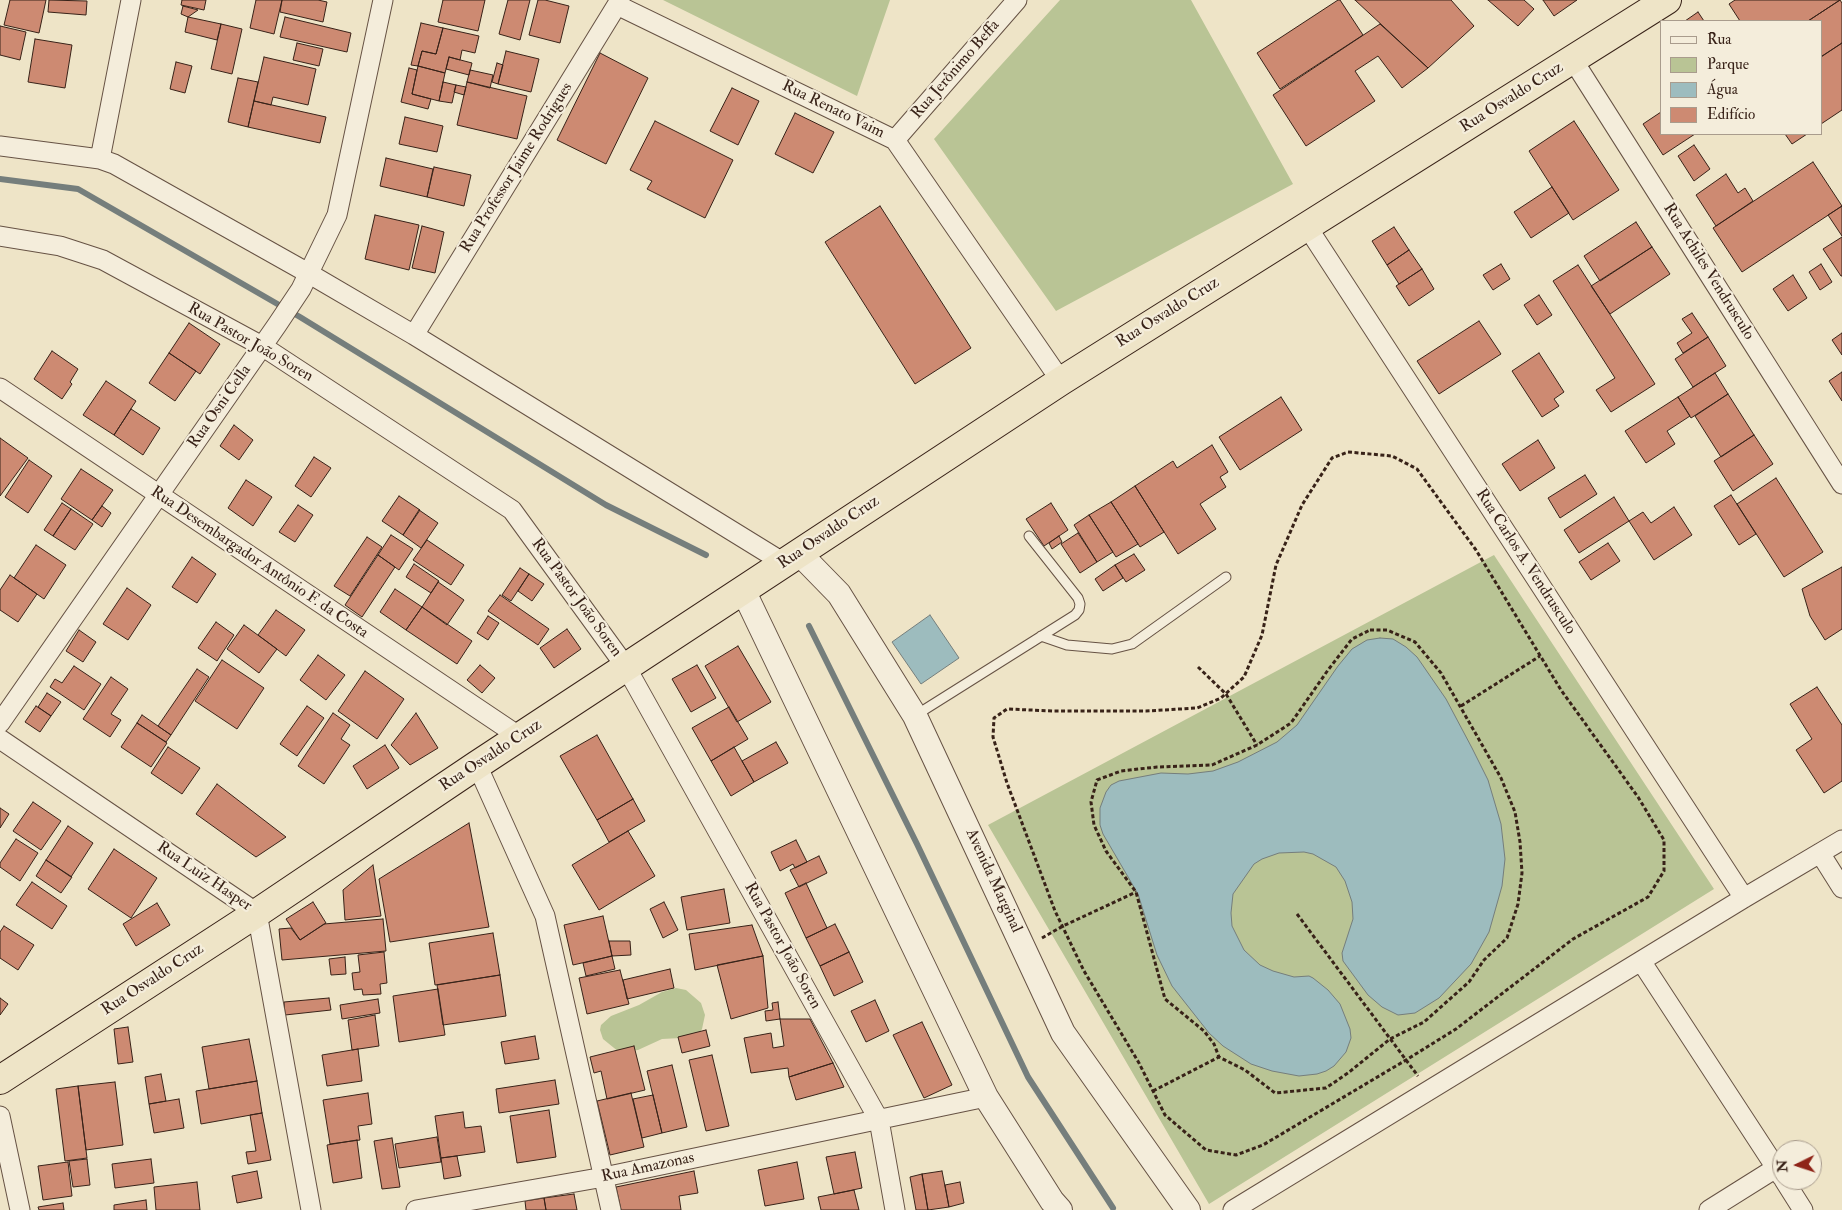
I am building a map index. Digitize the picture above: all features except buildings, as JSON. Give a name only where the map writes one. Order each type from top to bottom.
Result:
[{"type":"highway","name":"Rua Osvaldo Cruz","points":[[0,1080],[257,913],[477,765],[1061,381],[1666,0]]},
{"type":"street","points":[[100,159],[131,0]]},
{"type":"street","name":"Rua Osni Cella","points":[[0,723],[278,325],[304,281],[337,215],[383,0]]},
{"type":"street","name":"Rua Jerônimo Beffa","points":[[895,140],[1017,0]]},
{"type":"street","name":"Rua Renato Vaim","points":[[619,2],[895,140],[1061,381]]},
{"type":"street","name":"Rua Professor Jaime Rodrigues","points":[[414,335],[619,2]]},
{"type":"street","name":"Rua Achiles Vendrusculo","points":[[1573,60],[1842,484]]},
{"type":"street","points":[[0,146],[100,159],[122,169],[304,281],[414,335],[791,558]]},
{"type":"street","name":"Rua Carlos A. Vendrusculo","points":[[1306,225],[1744,898]]},
{"type":"street","name":"Rua Pastor João Soren","points":[[0,236],[60,246],[103,260],[262,346],[512,510],[626,667],[879,1120],[895,1210]]},
{"type":"street","name":"Rua Desembargador Antônio F. da Costa","points":[[0,388],[520,737]]},
{"type":"street","name":"Avenida Marginal","points":[[791,558],[839,594],[915,716],[1063,1033],[1188,1210]]},
{"type":"street","points":[[743,590],[986,1097],[1052,1201],[1060,1210]]},
{"type":"street","name":"Rua Luiz Hasper","points":[[0,739],[257,913],[311,1210]]},
{"type":"street","points":[[477,765],[545,916],[611,1210]]},
{"type":"street","points":[[1233,1210],[1842,840]]},
{"type":"street","points":[[1820,853],[1842,888]]},
{"type":"street","points":[[1640,961],[1772,1161]]},
{"type":"street","name":"Rua Amazonas","points":[[416,1210],[604,1177],[986,1097]]},
{"type":"street","points":[[0,1116],[20,1210]]},
{"type":"street","points":[[1710,1210],[1772,1179]]},
{"type":"street","points":[[1790,1190],[1803,1210]]},
{"type":"lane","points":[[915,716],[1075,615],[1079,610],[1078,598],[1029,536]]},
{"type":"lane","points":[[1042,636],[1067,645],[1112,649],[1132,644],[1226,577]]},
{"type":"path","points":[[1348,452],[1392,456],[1417,469],[1476,550],[1561,690],[1638,797],[1664,840],[1664,871],[1648,898],[1573,939],[1456,1029],[1406,1060],[1263,1145],[1236,1155],[1206,1150],[1165,1115],[1139,1063],[1084,971],[1055,912],[1007,783],[993,737],[994,718],[1007,709],[1109,711],[1197,708],[1226,694],[1244,677],[1262,635],[1276,565],[1302,506],[1332,458],[1348,452]]},
{"type":"path","points":[[1370,630],[1387,630],[1415,642],[1441,673],[1460,706],[1501,778],[1515,812],[1520,842],[1522,873],[1518,904],[1507,938],[1484,960],[1469,982],[1424,1022],[1390,1039],[1326,1088],[1275,1092],[1245,1070],[1219,1057],[1214,1044],[1204,1032],[1165,999],[1136,892],[1106,851],[1094,824],[1091,802],[1097,780],[1121,771],[1157,767],[1212,765],[1257,745],[1292,723],[1328,670],[1352,639],[1370,630]]},
{"type":"path","points":[[1460,706],[1541,656]]},
{"type":"path","points":[[1198,667],[1226,694],[1257,745]]},
{"type":"path","points":[[1024,948],[1062,926],[1136,892]]},
{"type":"path","points":[[1298,914],[1429,1090]]},
{"type":"path","points":[[1153,1090],[1219,1057]]},
{"type":"green space","points":[[663,0],[890,0],[857,96]]},
{"type":"green space","points":[[1060,0],[1191,0],[1293,184],[1056,311],[934,139]]},
{"type":"green space","points":[[1494,555],[1714,889],[1209,1204],[988,825]]},
{"type":"green space","points":[[676,988],[686,990],[701,1003],[705,1015],[699,1034],[681,1038],[662,1039],[638,1050],[619,1052],[603,1039],[600,1030],[601,1025],[611,1016],[639,1005],[662,992]]},
{"type":"water","points":[[930,615],[959,658],[921,684],[892,642]]},
{"type":"water","points":[[1393,639],[1417,657],[1446,699],[1488,780],[1501,824],[1505,859],[1502,886],[1489,932],[1471,964],[1439,998],[1415,1013],[1398,1015],[1382,1007],[1368,995],[1343,961],[1342,953],[1353,919],[1352,902],[1345,881],[1336,867],[1313,854],[1304,852],[1279,853],[1254,864],[1233,894],[1232,926],[1244,950],[1260,965],[1294,977],[1309,976],[1328,990],[1340,1004],[1350,1029],[1351,1038],[1346,1052],[1334,1066],[1326,1071],[1299,1076],[1272,1071],[1251,1064],[1223,1046],[1209,1033],[1172,986],[1157,955],[1138,894],[1103,834],[1100,825],[1100,808],[1106,792],[1111,785],[1119,781],[1161,773],[1188,774],[1213,771],[1238,762],[1277,742],[1297,725],[1352,649],[1367,640]]},
{"type":"waterway","points":[[0,179],[78,189],[300,317],[606,505],[706,555]]},
{"type":"waterway","points":[[809,626],[917,844],[1028,1077],[1113,1208]]}]
